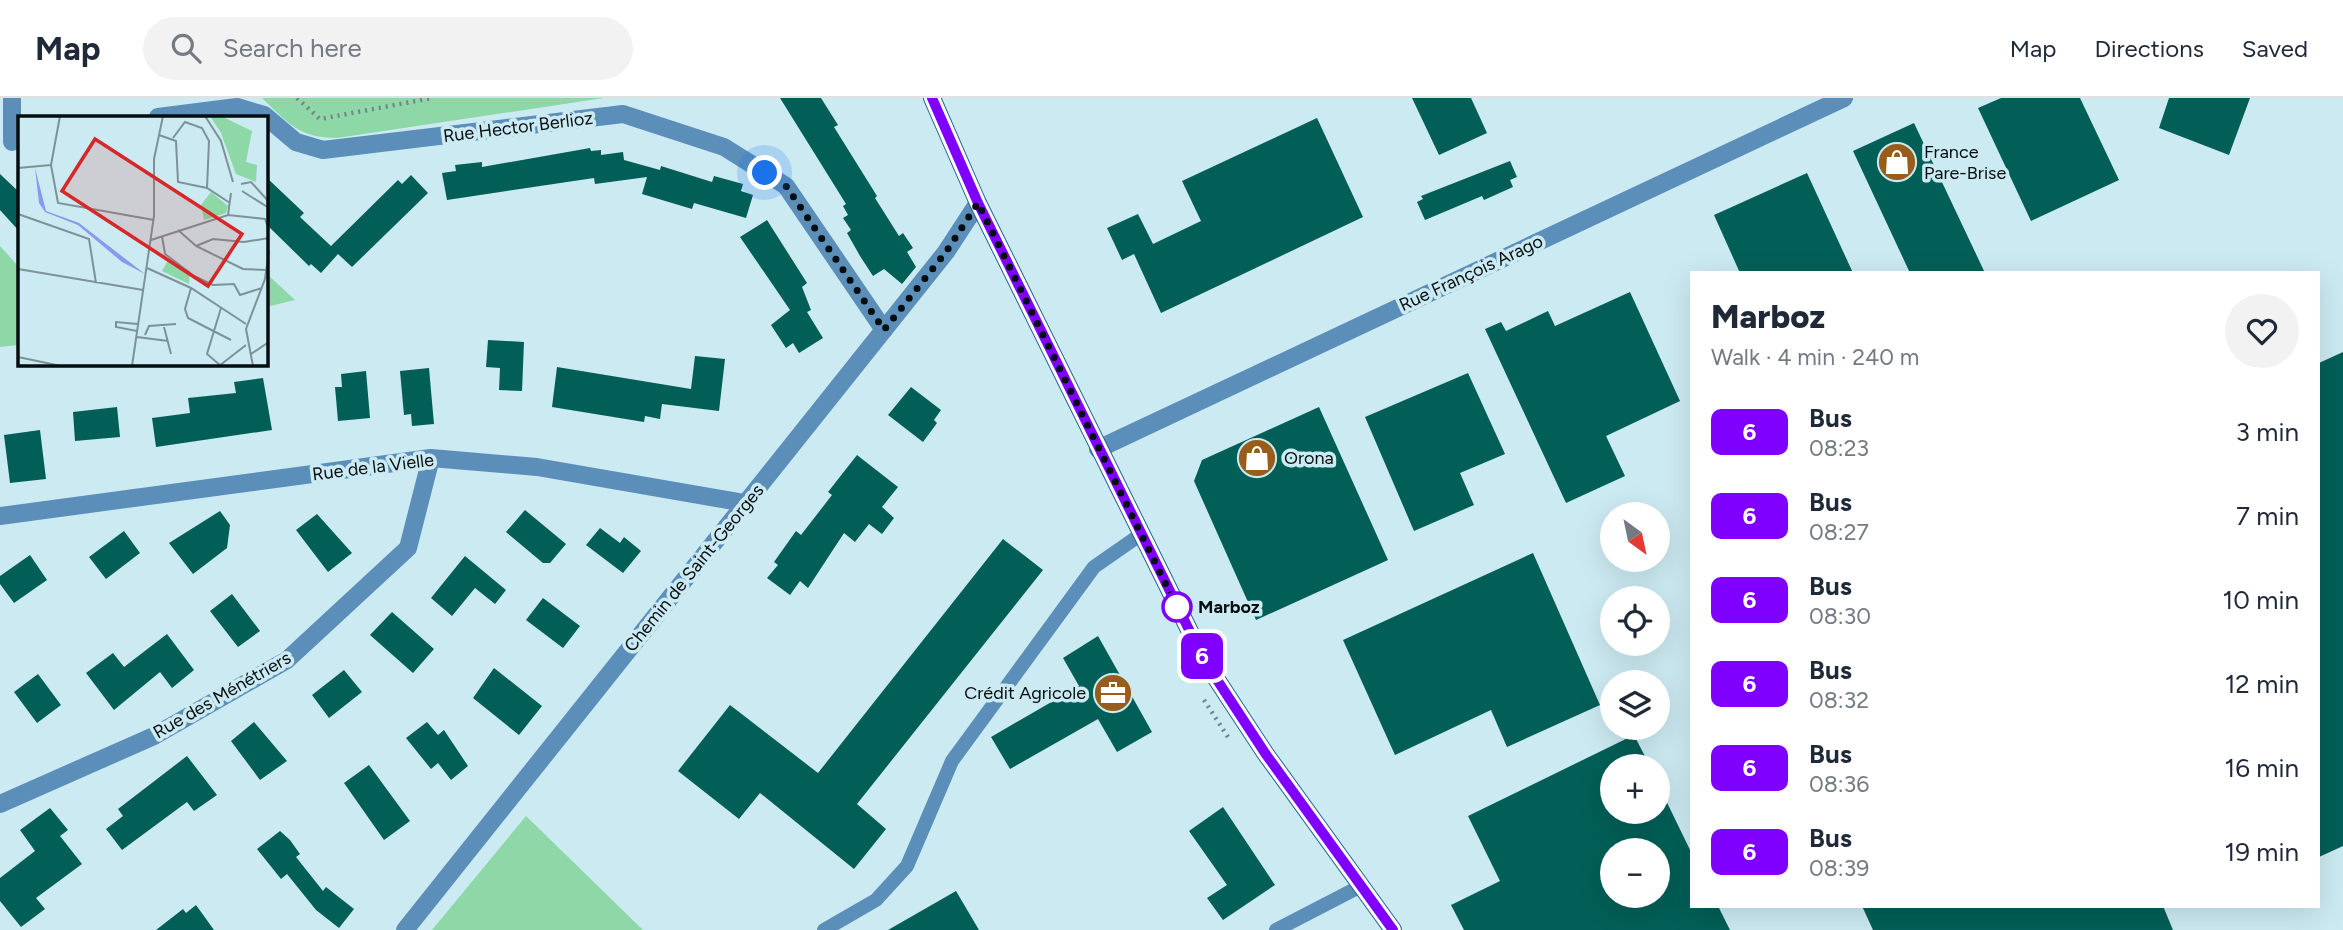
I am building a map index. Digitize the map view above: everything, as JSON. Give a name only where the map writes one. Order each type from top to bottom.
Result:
[{"type":"main road","points":[[932,98],[978,203],[1204,660],[1230,703],[1393,930]]},
{"type":"street","points":[[10,142],[12,98]]},
{"type":"street","name":"Rue François Arago","points":[[1098,449],[1844,98]]},
{"type":"street","name":"Rue Hector Berlioz","points":[[166,116],[237,107],[265,116]]},
{"type":"street","name":"Rue Hector Berlioz","points":[[268,118],[296,142],[323,150],[623,114],[724,147],[786,186],[884,330]]},
{"type":"street","name":"Chemin de Saint-Georges","points":[[405,930],[946,252],[978,203]]},
{"type":"street","name":"Rue de la Vielle","points":[[0,516],[431,458],[537,467],[746,503]]},
{"type":"street","name":"Rue des Ménétriers","points":[[0,803],[154,736],[286,660],[408,548],[431,458]]},
{"type":"lane","points":[[824,930],[876,900],[907,866],[952,761],[1094,567],[1140,535]]},
{"type":"lane","points":[[1276,930],[1361,886]]},
{"type":"path","points":[[297,98],[320,119],[432,98]]},
{"type":"green space","points":[[262,98],[604,98],[337,138],[303,132],[287,122]]},
{"type":"green space","points":[[0,246],[18,266],[18,345],[0,347]]},
{"type":"green space","points":[[268,275],[295,300],[268,307]]},
{"type":"green space","points":[[526,816],[643,930],[432,930]]},
{"type":"building","points":[[780,98],[821,98],[838,125],[834,127],[877,196],[875,198],[899,236],[903,233],[913,248],[907,252],[916,267],[902,284],[884,269],[873,276],[847,233],[851,230],[843,218],[848,215],[843,206],[846,204]]},
{"type":"building","points":[[1412,98],[1471,98],[1487,133],[1439,155]]},
{"type":"building","points":[[2001,98],[2080,98],[2119,180],[2031,221],[1978,108]]},
{"type":"building","points":[[2169,98],[2250,98],[2229,155],[2159,128]]},
{"type":"building","points":[[1317,118],[1363,217],[1161,313],[1134,254],[1122,260],[1107,228],[1138,214],[1153,244],[1201,221],[1182,181]]},
{"type":"building","points":[[1914,123],[1984,271],[1909,271],[1853,151]]},
{"type":"building","points":[[590,148],[591,151],[601,150],[601,155],[623,152],[624,160],[660,170],[661,166],[712,182],[714,176],[743,184],[741,191],[753,195],[746,218],[694,203],[692,209],[642,194],[647,177],[595,184],[594,178],[447,200],[442,173],[456,171],[455,165],[482,162],[482,167]]},
{"type":"building","points":[[1510,161],[1517,177],[1510,180],[1513,187],[1484,200],[1482,196],[1425,220],[1417,202],[1423,199],[1421,196]]},
{"type":"building","points":[[1807,173],[1852,271],[1739,271],[1714,215]]},
{"type":"building","points":[[0,174],[18,191],[18,230],[0,210]]},
{"type":"building","points":[[411,175],[428,193],[352,267],[338,254],[321,273],[311,264],[309,266],[268,226],[268,179],[304,213],[300,217],[331,246],[398,180],[402,184]]},
{"type":"building","points":[[767,220],[807,283],[802,287],[811,310],[807,312],[823,338],[799,353],[793,343],[786,348],[771,325],[790,310],[740,237]]},
{"type":"building","points":[[1630,292],[1680,401],[1606,436],[1625,476],[1566,503],[1485,329],[1501,322],[1506,331],[1548,311],[1555,326]]},
{"type":"building","points":[[488,340],[524,342],[522,391],[499,390],[500,368],[486,367]]},
{"type":"building","points":[[2343,352],[2343,846],[2320,857],[2320,363]]},
{"type":"building","points":[[695,356],[725,359],[719,411],[662,404],[660,419],[645,416],[644,422],[552,407],[557,367],[691,389]]},
{"type":"building","points":[[429,368],[434,424],[412,426],[411,414],[404,415],[400,371]]},
{"type":"building","points":[[366,371],[370,418],[338,421],[335,387],[342,387],[341,374]]},
{"type":"building","points":[[1468,373],[1505,454],[1460,473],[1474,505],[1414,531],[1365,417]]},
{"type":"building","points":[[263,378],[272,430],[156,447],[152,418],[190,413],[188,398],[236,393],[234,382]]},
{"type":"building","points":[[911,387],[941,410],[934,420],[937,423],[923,442],[888,415]]},
{"type":"building","points":[[117,407],[120,437],[75,441],[73,412]]},
{"type":"building","points":[[1319,407],[1388,560],[1256,620],[1194,481],[1202,460]]},
{"type":"building","points":[[40,430],[46,479],[10,483],[4,435]]},
{"type":"building","points":[[857,455],[898,487],[882,507],[894,518],[882,534],[869,524],[855,542],[844,533],[808,588],[800,581],[790,595],[767,578],[778,565],[774,562],[796,531],[801,535],[832,495],[828,492]]},
{"type":"building","points":[[525,510],[566,544],[550,563],[543,563],[506,532]]},
{"type":"building","points":[[220,511],[230,525],[227,548],[193,574],[169,543]]},
{"type":"building","points":[[317,514],[352,553],[328,572],[296,530]]},
{"type":"building","points":[[600,528],[620,543],[624,537],[641,551],[623,573],[586,545]]},
{"type":"building","points":[[124,531],[140,553],[106,579],[89,557]]},
{"type":"building","points":[[1003,539],[1043,570],[857,804],[886,829],[854,869],[760,793],[739,819],[678,771],[730,705],[818,773]]},
{"type":"building","points":[[1533,553],[1600,705],[1507,747],[1491,710],[1395,755],[1343,640]]},
{"type":"building","points":[[30,555],[47,580],[14,603],[0,584],[0,576]]},
{"type":"building","points":[[465,556],[506,590],[495,604],[475,588],[452,616],[431,598]]},
{"type":"building","points":[[232,594],[260,631],[238,647],[210,611]]},
{"type":"building","points":[[543,598],[580,626],[563,648],[526,620]]},
{"type":"building","points":[[392,612],[434,649],[413,673],[370,635]]},
{"type":"building","points":[[167,634],[194,670],[172,688],[160,672],[114,710],[86,673],[113,653],[124,667]]},
{"type":"building","points":[[1098,636],[1152,732],[1117,752],[1098,719],[1010,769],[991,737],[1079,686],[1063,658]]},
{"type":"building","points":[[494,668],[542,706],[519,735],[473,698]]},
{"type":"building","points":[[344,670],[362,692],[329,718],[312,695]]},
{"type":"building","points":[[38,674],[61,705],[37,723],[14,692]]},
{"type":"building","points":[[254,722],[287,761],[260,780],[231,741]]},
{"type":"building","points":[[427,722],[438,735],[444,730],[468,766],[451,780],[438,763],[431,769],[406,738]]},
{"type":"building","points":[[1624,740],[1637,740],[1644,754],[1600,754],[1600,824],[1670,824],[1670,809],[1690,850],[1690,908],[1719,908],[1730,930],[1464,930],[1451,905],[1500,881],[1468,816]]},
{"type":"building","points":[[187,756],[217,795],[194,811],[187,802],[122,850],[106,829],[123,816],[118,809]]},
{"type":"building","points":[[369,765],[410,821],[384,840],[344,783]]},
{"type":"building","points":[[1223,807],[1275,885],[1223,920],[1207,898],[1227,885],[1189,831]]},
{"type":"building","points":[[50,808],[68,830],[60,836],[82,864],[36,898],[45,909],[21,927],[0,901],[0,878],[35,851],[20,830]]},
{"type":"building","points":[[280,831],[290,840],[300,854],[296,857],[323,891],[326,887],[354,909],[339,928],[316,910],[287,874],[281,879],[257,849]]},
{"type":"building","points":[[956,891],[979,930],[888,930]]},
{"type":"building","points":[[196,905],[214,930],[156,930],[183,909],[186,913]]},
{"type":"building","points":[[1863,908],[2164,908],[2173,930],[1873,930]]},
{"type":"bus line","name":"6","points":[[932,98],[978,203],[1204,660],[1230,703],[1393,930]]},
{"type":"place","name":"France Pare-Brise","points":[[1897,162]]},
{"type":"place","name":"Orona","points":[[1257,458]]},
{"type":"place","name":"Marboz","points":[[1177,607]]},
{"type":"place","name":"Crédit Agricole","points":[[1113,693]]},
{"type":"route","points":[[765,173],[786,186],[884,330],[946,252],[978,203],[1179,611],[1177,607]]}]
